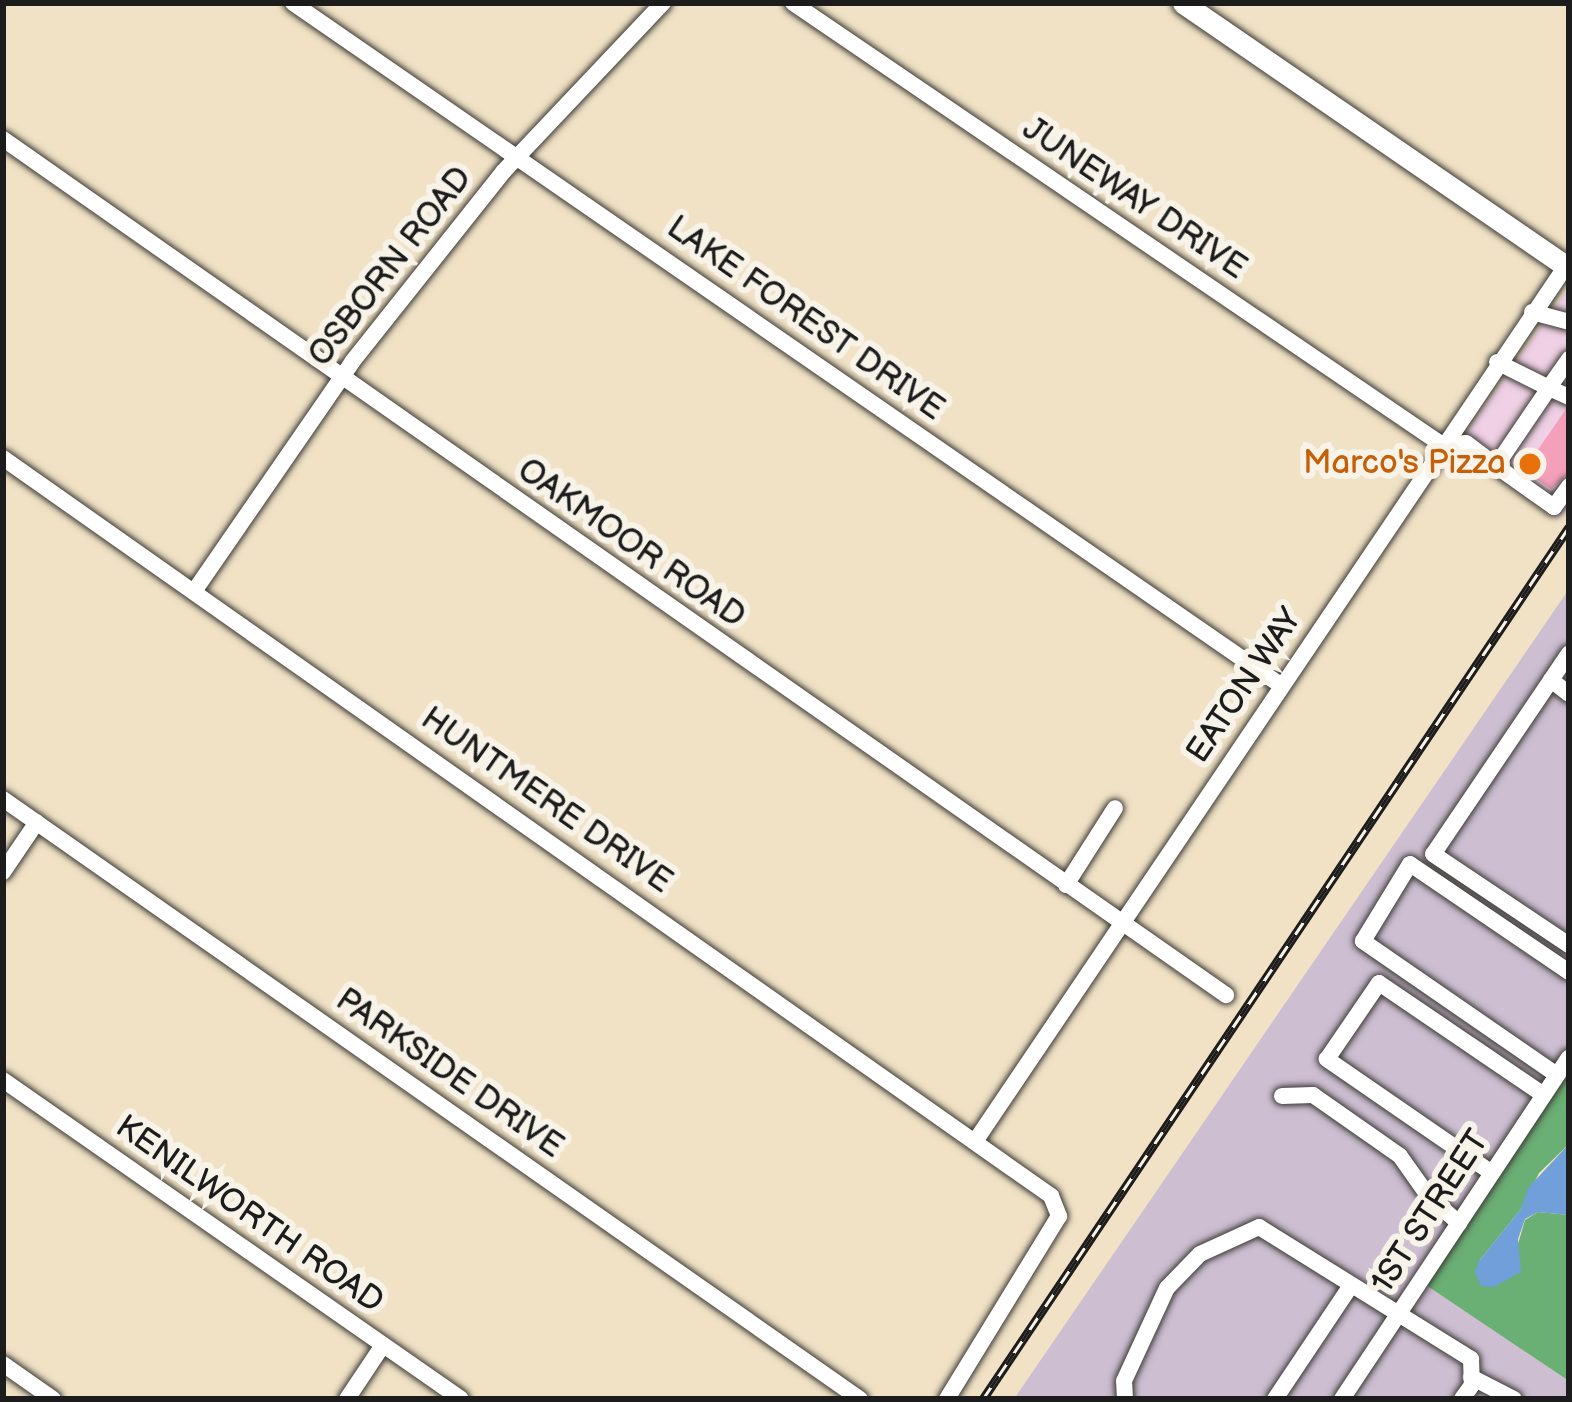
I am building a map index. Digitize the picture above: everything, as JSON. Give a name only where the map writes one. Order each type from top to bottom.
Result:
[{"type":"main road","points":[[1183,3],[1568,267]]},
{"type":"street","name":"LAKE FOREST DRIVE","points":[[293,3],[1282,686]]},
{"type":"street","name":"OSBORN ROAD","points":[[195,590],[342,378],[516,157],[663,3]]},
{"type":"street","name":"JUNEWAY DRIVE","points":[[793,3],[1441,444],[1466,443],[1554,507],[1569,486]]},
{"type":"street","name":"OAKMOOR ROAD","points":[[3,139],[1226,995]]},
{"type":"street","name":"EATON WAY","points":[[976,1140],[1441,444],[1568,267]]},
{"type":"street","points":[[1532,311],[1569,322]]},
{"type":"street","points":[[1496,466],[1569,359]]},
{"type":"street","points":[[1498,362],[1569,397]]},
{"type":"street","name":"HUNTMERE DRIVE","points":[[3,458],[1051,1196],[1059,1216],[947,1399]]},
{"type":"street","points":[[1569,653],[1433,854],[1569,945]]},
{"type":"street","points":[[1551,680],[1569,694]]},
{"type":"street","name":"PARKSIDE DRIVE","points":[[3,799],[860,1399]]},
{"type":"street","points":[[1066,885],[1115,808]]},
{"type":"street","points":[[3,872],[37,822]]},
{"type":"street","points":[[1557,1075],[1363,941],[1410,864],[1569,972]]},
{"type":"street","points":[[1492,1173],[1327,1059],[1378,983],[1544,1095]]},
{"type":"street","name":"1ST STREET","points":[[1342,1399],[1569,1057]]},
{"type":"street","name":"KENILWORTH ROAD","points":[[3,1080],[461,1399]]},
{"type":"street","points":[[1282,1096],[1313,1095],[1400,1156],[1430,1197],[1459,1223]]},
{"type":"street","points":[[1125,1399],[1124,1381],[1167,1288],[1200,1254],[1234,1234],[1258,1227],[1471,1359],[1472,1377],[1462,1399]]},
{"type":"street","points":[[1275,1399],[1350,1287]]},
{"type":"street","points":[[347,1399],[383,1345]]},
{"type":"street","points":[[3,1364],[52,1399]]},
{"type":"street","points":[[1472,1377],[1514,1399]]},
{"type":"shaded area","points":[[1568,288],[1569,504],[1558,520],[1464,454],[1466,433]]},
{"type":"shaded area","points":[[1569,589],[1569,1070],[1427,1285],[1569,1381],[1569,1399],[1014,1399]]},
{"type":"green space","points":[[1569,1070],[1569,1144],[1539,1173],[1521,1209],[1479,1261],[1518,1244],[1525,1220],[1538,1212],[1569,1215],[1569,1381],[1426,1285]]},
{"type":"water","points":[[1569,1144],[1569,1215],[1538,1212],[1525,1219],[1518,1239],[1521,1272],[1494,1287],[1481,1286],[1475,1272],[1479,1261],[1521,1209],[1528,1188]]},
{"type":"building","points":[[1566,409],[1569,473],[1551,489],[1524,470]]},
{"type":"railway","points":[[983,1399],[1569,527]]},
{"type":"place","name":"Marco's Pizza","points":[[1530,464]]}]
